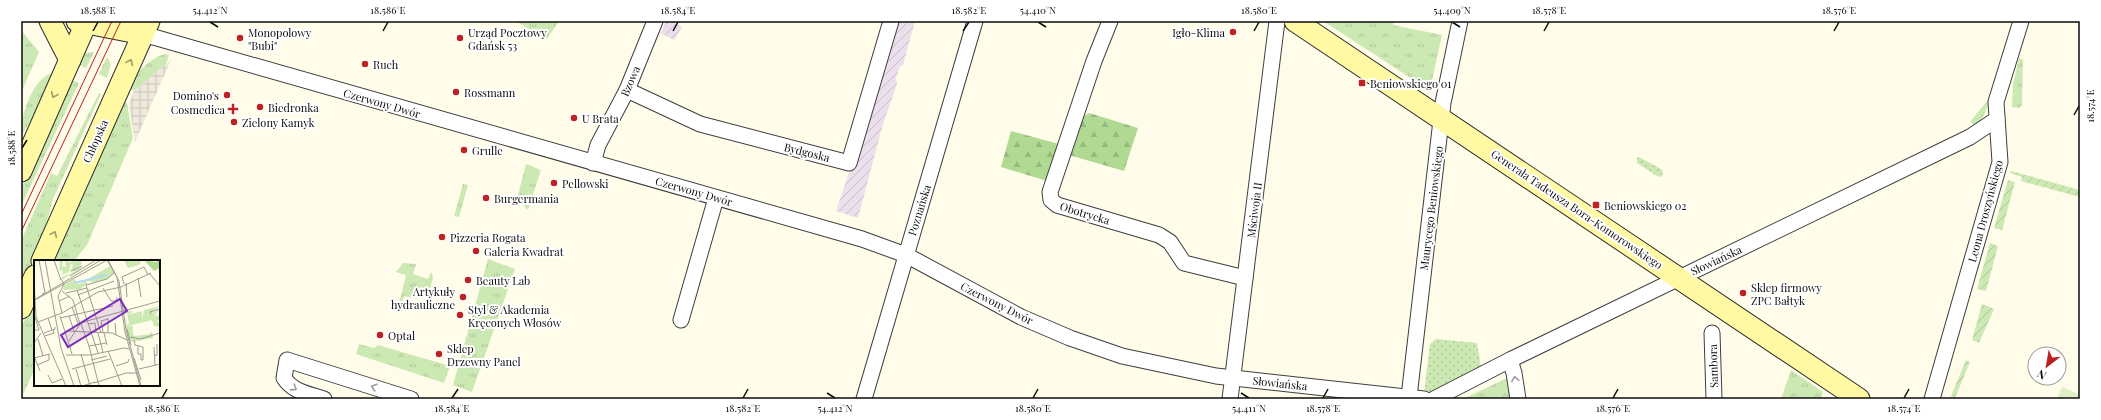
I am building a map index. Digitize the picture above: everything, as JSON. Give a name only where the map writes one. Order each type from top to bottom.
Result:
[{"type":"street","points":[[50,21],[70,60]]},
{"type":"street","points":[[125,21],[131,27],[146,27]]},
{"type":"street","name":"Bzowa","points":[[593,163],[598,145],[627,90],[655,21]]},
{"type":"street","name":"Bydgoska","points":[[627,90],[700,124],[849,163],[891,21]]},
{"type":"street","name":"Poznańska","points":[[864,399],[975,21]]},
{"type":"street","name":"Obotrycka","points":[[1110,21],[1076,111],[1050,192],[1051,200],[1056,205],[1158,236],[1170,242],[1184,263],[1245,278]]},
{"type":"street","name":"Mściwoja II","points":[[1230,399],[1277,21]]},
{"type":"street","name":"Generała Tadeusza Bora-Komorowskiego","points":[[1295,21],[1859,399]]},
{"type":"street","name":"Maurycego Beniowskiego","points":[[1409,397],[1443,103],[1460,21]]},
{"type":"street","name":"Leona Droszyńskiego","points":[[1932,399],[2000,162],[1996,102],[2021,21]]},
{"type":"street","points":[[21,172],[70,60],[83,22],[146,27]]},
{"type":"street","name":"Czerwony Dwór","points":[[146,27],[593,163],[862,239],[906,255],[1021,317],[1070,338],[1122,356],[1193,372],[1232,378]]},
{"type":"street","name":"Chłopska","points":[[42,260],[146,27]]},
{"type":"street","name":"Słowiańska","points":[[1434,399],[1510,360],[1970,137],[1997,119]]},
{"type":"street","points":[[682,320],[716,198]]},
{"type":"street","points":[[21,308],[34,278]]},
{"type":"street","name":"Sambora","points":[[1712,333],[1714,399]]},
{"type":"street","points":[[324,399],[297,391],[288,385],[284,378],[287,360],[411,399]]},
{"type":"street","points":[[1510,360],[1514,373],[1518,399]]},
{"type":"street","name":"Słowiańska","points":[[1232,378],[1424,399]]},
{"type":"shaded area","points":[[667,21],[672,21],[682,27],[674,40],[660,33]]},
{"type":"shaded area","points":[[895,21],[915,21],[903,65],[900,66],[896,78],[897,84],[883,124],[858,218],[836,211],[852,164]]},
{"type":"shaded area","points":[[171,60],[135,142],[129,104],[134,91]]},
{"type":"green space","points":[[515,21],[559,21],[547,39]]},
{"type":"green space","points":[[1323,21],[1393,21],[1393,25],[1442,35],[1431,85],[1423,86]]},
{"type":"green space","points":[[21,30],[39,52],[21,93]]},
{"type":"green space","points":[[94,52],[86,68],[77,64],[84,54]]},
{"type":"green space","points":[[165,54],[169,55],[166,64],[134,91],[127,87],[143,67],[153,59]]},
{"type":"green space","points":[[107,57],[111,64],[107,78],[99,74]]},
{"type":"green space","points":[[2019,58],[2023,60],[2022,105],[2019,108],[2012,107],[2013,85]]},
{"type":"green space","points":[[54,73],[43,100],[23,133],[21,131],[23,115],[30,96],[40,81],[47,75]]},
{"type":"green space","points":[[71,80],[79,83],[21,206],[21,189]]},
{"type":"green space","points":[[99,93],[101,94],[53,199],[41,244],[21,288],[21,241],[51,173],[57,176]]},
{"type":"green space","points":[[122,101],[127,103],[133,138],[87,245],[75,260],[51,260]]},
{"type":"green space","points":[[1987,101],[1989,102],[1980,121],[1975,125],[1970,122]]},
{"type":"green space","points":[[1089,113],[1138,128],[1124,171],[1069,155],[1082,117]]},
{"type":"green space","points":[[1011,131],[1059,144],[1047,181],[1001,167]]},
{"type":"green space","points":[[1639,157],[1661,169],[1663,171],[1662,177],[1657,176],[1637,163],[1637,158]]},
{"type":"green space","points":[[526,164],[541,170],[528,210],[517,199]]},
{"type":"green space","points":[[2011,171],[2080,190],[2080,197],[2021,181],[2022,177],[2010,173]]},
{"type":"green space","points":[[2008,180],[2015,182],[2002,230],[1994,228]]},
{"type":"green space","points":[[463,184],[468,185],[459,217],[454,216]]},
{"type":"green space","points":[[1990,243],[1998,246],[1986,291],[1977,289]]},
{"type":"green space","points":[[488,259],[515,269],[472,392],[453,385]]},
{"type":"green space","points":[[403,263],[416,264],[413,274],[428,279],[431,272],[433,277],[430,290],[421,287],[417,299],[404,296],[401,305],[399,304],[406,275],[396,272]]},
{"type":"green space","points":[[34,298],[34,370],[21,399],[21,328]]},
{"type":"green space","points":[[1982,304],[1994,309],[1979,343],[1972,340]]},
{"type":"green space","points":[[1436,339],[1477,343],[1481,367],[1430,395],[1424,394],[1430,344]]},
{"type":"green space","points":[[359,344],[374,348],[378,345],[450,366],[444,383],[356,354]]},
{"type":"green space","points":[[1966,360],[1970,362],[1955,398],[1951,396]]},
{"type":"green space","points":[[1791,370],[1823,392],[1821,399],[1781,399]]},
{"type":"green space","points":[[1509,377],[1512,399],[1463,399]]},
{"type":"green space","points":[[2062,387],[2080,395],[2080,399],[2057,399]]},
{"type":"tram line","points":[[21,215],[112,21]]},
{"type":"tram line","points":[[21,232],[121,21]]},
{"type":"place","name":"Igło-Klima","points":[[1233,32]]},
{"type":"place","name":"Monopolowy \"Bubi\"","points":[[240,38]]},
{"type":"place","name":"Urząd Pocztowy Gdańsk 53","points":[[460,38]]},
{"type":"place","name":"Ruch","points":[[365,64]]},
{"type":"place","name":"Beniowskiego 01","points":[[1362,83]]},
{"type":"place","name":"Rossmann","points":[[456,92]]},
{"type":"place","name":"Domino's","points":[[227,95]]},
{"type":"place","name":"Biedronka","points":[[260,107]]},
{"type":"place","name":"Cosmedica","points":[[233,109]]},
{"type":"place","name":"U Brata","points":[[574,118]]},
{"type":"place","name":"Zielony Kamyk","points":[[234,122]]},
{"type":"place","name":"Grulle","points":[[464,150]]},
{"type":"place","name":"Pellowski","points":[[554,183]]},
{"type":"place","name":"Burgermania","points":[[486,198]]},
{"type":"place","name":"Beniowskiego 02","points":[[1596,205]]},
{"type":"place","name":"Pizzeria Rogata","points":[[442,237]]},
{"type":"place","name":"Galeria Kwadrat","points":[[476,251]]},
{"type":"place","name":"Beauty Lab","points":[[468,280]]},
{"type":"place","name":"Sklep firmowy ZPC Bałtyk","points":[[1743,293]]},
{"type":"place","name":"Artykuły hydrauliczne","points":[[463,297]]},
{"type":"place","name":"Styl & Akademia Kręconych Włosów","points":[[460,315]]},
{"type":"place","name":"Optal","points":[[380,335]]},
{"type":"place","name":"Sklep Drzewny Panel","points":[[439,354]]}]
